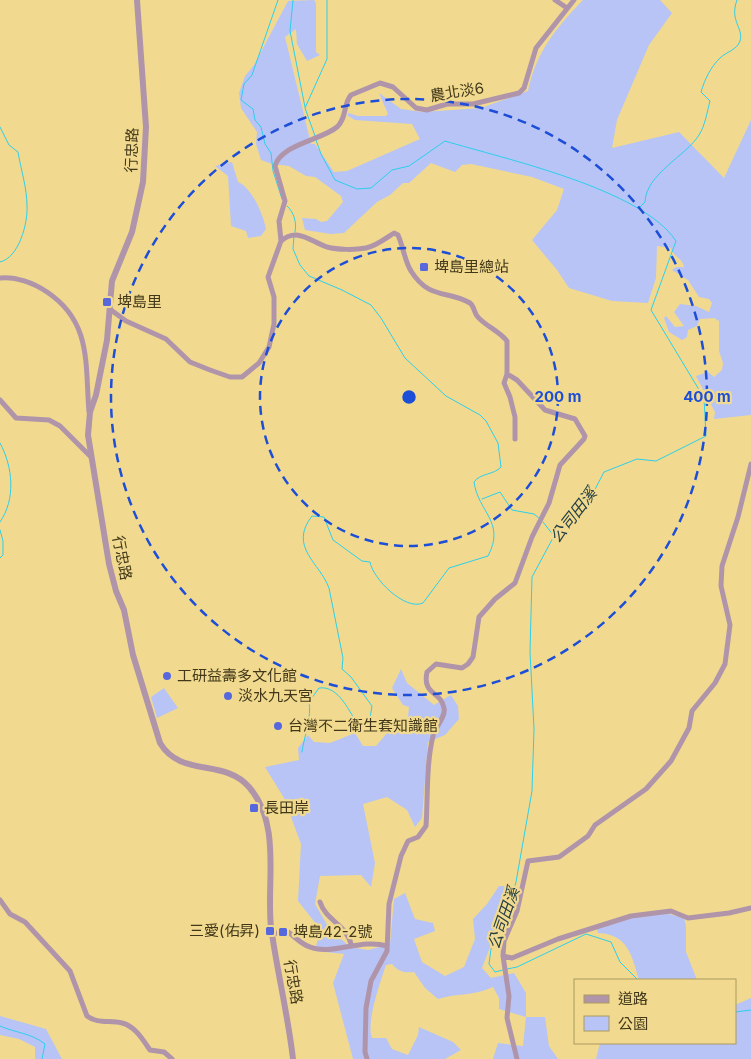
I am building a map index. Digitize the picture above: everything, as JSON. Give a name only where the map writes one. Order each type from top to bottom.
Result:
[{"type":"street","name":"行忠路","points":[[137,0],[146,157],[143,182],[132,232],[112,281],[110,310],[100,377],[90,412],[88,435],[91,457],[109,564],[116,591],[124,610],[133,654],[160,743],[167,754],[180,763],[226,772],[249,786],[265,816],[270,834],[272,934],[293,1059]]},
{"type":"street","points":[[555,0],[567,8],[574,0]]},
{"type":"street","name":"農北淡6","points":[[281,241],[279,221],[285,204],[275,166],[293,148],[337,127],[343,119],[348,99],[351,95],[380,83],[393,87],[416,108],[427,110],[447,104],[473,104],[519,92],[524,88],[536,48],[567,8]]},
{"type":"street","points":[[110,310],[126,322],[166,339],[190,362],[230,377],[242,377],[259,363],[272,339],[274,297],[268,277],[281,241],[291,234],[298,234],[328,247],[351,249],[371,247],[394,234],[398,235],[405,249],[410,270],[417,279],[436,294],[469,303],[483,322],[507,340],[504,383],[515,417],[515,439]]},
{"type":"street","points":[[0,278],[7,277],[37,285],[62,302],[79,328],[85,349],[90,412]]},
{"type":"street","points":[[367,1059],[364,1052],[367,999],[371,981],[386,955],[389,904],[401,856],[408,842],[418,837],[426,826],[433,733],[444,714],[444,707],[441,701],[428,690],[425,679],[427,672],[436,664],[462,668],[468,664],[472,657],[478,617],[495,599],[515,583],[532,537],[549,502],[560,465],[585,436],[575,419],[545,410],[517,380],[506,374]]},
{"type":"street","points":[[0,400],[16,418],[49,420],[60,426],[91,457]]},
{"type":"street","points":[[517,1059],[507,1018],[509,996],[503,956],[504,941],[516,911],[528,861],[559,857],[588,836],[595,825],[646,789],[672,761],[689,728],[692,712],[715,683],[725,664],[730,625],[721,586],[722,566],[738,517],[748,467],[751,464]]},
{"type":"street","points":[[0,900],[10,914],[24,922],[70,972],[87,1016],[93,1021],[124,1023],[137,1032],[150,1050],[164,1052],[172,1059]]},
{"type":"street","points":[[320,902],[323,911],[340,924],[348,935],[351,944]]},
{"type":"street","points":[[503,956],[512,958],[558,939],[632,916],[671,911],[688,918],[751,908]]},
{"type":"street","points":[[272,934],[288,931],[310,947],[331,950],[351,944],[375,943],[387,946]]},
{"type":"green space","points":[[314,0],[316,3],[316,52],[320,55],[307,61],[297,44],[296,29],[285,37],[311,144],[315,144],[334,172],[347,171],[420,139],[412,124],[355,120],[348,116],[348,113],[358,116],[386,116],[388,114],[379,93],[401,109],[423,112],[481,108],[528,91],[536,64],[548,41],[583,0],[660,0],[672,13],[649,45],[617,120],[612,148],[679,132],[724,178],[751,120],[751,415],[714,419],[715,412],[696,376],[708,372],[714,377],[722,370],[723,363],[719,351],[719,321],[714,318],[700,319],[697,326],[688,330],[687,337],[682,340],[669,332],[664,318],[666,316],[675,327],[684,326],[674,312],[680,304],[696,306],[709,312],[712,303],[709,299],[699,297],[688,280],[672,270],[676,267],[684,267],[671,248],[657,246],[656,278],[648,303],[612,301],[569,288],[532,240],[557,210],[564,189],[532,177],[471,164],[462,165],[455,172],[431,163],[409,183],[403,183],[390,195],[377,202],[344,233],[331,234],[305,230],[302,218],[316,219],[321,222],[327,221],[343,202],[341,196],[315,177],[306,176],[289,166],[272,164],[261,160],[256,144],[257,132],[241,108],[239,93],[245,76],[254,65],[288,1]]},
{"type":"green space","points":[[232,162],[238,182],[248,190],[262,216],[266,229],[261,236],[248,238],[246,231],[231,226],[228,176],[215,166]]},
{"type":"green space","points":[[401,669],[407,683],[434,705],[451,695],[458,706],[459,719],[445,735],[428,742],[422,818],[415,827],[407,810],[387,797],[363,804],[375,863],[371,887],[361,875],[320,876],[315,904],[329,928],[350,947],[368,950],[390,944],[394,899],[405,893],[415,919],[433,923],[435,931],[414,939],[422,962],[445,976],[464,967],[475,939],[473,919],[487,904],[499,886],[508,886],[501,919],[482,968],[491,978],[514,973],[526,993],[526,1017],[499,1009],[499,998],[493,987],[479,992],[438,999],[425,988],[414,972],[402,971],[392,964],[386,965],[372,1013],[372,1038],[386,1038],[392,1049],[408,1055],[418,1035],[419,1027],[453,1042],[461,1050],[445,1059],[353,1059],[333,983],[344,954],[315,951],[320,929],[298,901],[301,844],[284,798],[265,767],[299,760],[298,748],[308,735],[314,742],[330,743],[355,733],[363,746],[376,746],[387,733],[407,726],[409,707],[403,705],[392,688]]},
{"type":"green space","points":[[164,688],[178,708],[157,718],[151,697]]},
{"type":"green space","points":[[650,914],[669,914],[684,918],[686,926],[686,952],[697,979],[639,979],[631,955],[622,942],[608,934],[598,933],[597,929],[608,923]]},
{"type":"green space","points":[[751,998],[751,1059],[596,1059],[600,1044],[736,1044],[736,1005]]},
{"type":"green space","points":[[0,1016],[46,1029],[62,1059],[35,1059],[35,1047],[19,1039],[0,1035]]},
{"type":"green space","points":[[526,1017],[545,1017],[549,1046],[558,1059],[493,1059],[498,1043],[523,1046]]},
{"type":"waterway","points":[[278,0],[252,75],[244,84],[241,100],[253,109],[255,120],[261,127],[265,144],[271,153],[273,171],[282,199]]},
{"type":"waterway","points":[[293,0],[290,31],[305,107]]},
{"type":"waterway","name":"公司田溪","points":[[315,136],[305,108],[327,59],[327,0]]},
{"type":"waterway","points":[[640,207],[645,202],[647,192],[659,174],[693,143],[701,131],[710,101],[701,92],[706,78],[716,62],[736,47],[740,41],[741,36],[735,19],[737,0]]},
{"type":"waterway","points":[[0,127],[9,145],[18,152],[27,199],[26,221],[21,239],[12,254],[0,262]]},
{"type":"waterway","name":"公司田溪","points":[[316,140],[335,180],[357,189],[371,188],[392,170],[409,166],[445,141],[570,178],[604,191],[634,206],[659,223],[676,241],[651,310],[704,398],[706,436],[656,461],[637,459],[604,472],[590,499],[574,519],[554,536],[532,577],[530,652],[534,729],[532,791],[516,882],[505,923],[491,949],[489,964],[495,972],[503,970]]},
{"type":"waterway","points":[[287,206],[294,218],[295,232]]},
{"type":"waterway","points":[[294,236],[293,249],[300,265],[309,276],[371,305],[405,358],[446,396],[480,415],[486,421],[498,443],[501,467],[474,482],[476,492],[493,526],[493,544],[488,556],[449,568],[423,603],[408,602],[391,592],[377,577],[370,562],[362,561],[333,540],[324,517],[312,516],[305,527],[304,546],[329,588],[343,658],[342,669],[351,677],[372,706],[370,718],[359,727],[338,695],[326,688],[319,688],[309,702],[309,720],[302,752]]},
{"type":"waterway","points":[[0,443],[8,462],[11,483],[9,503],[0,522]]},
{"type":"waterway","points":[[482,499],[500,492],[512,510],[534,514],[540,519]]},
{"type":"waterway","points":[[543,522],[554,536]]},
{"type":"waterway","points":[[0,530],[3,541],[3,555],[0,558]]},
{"type":"waterway","name":"公司田溪","points":[[507,969],[517,967],[586,934],[611,942],[620,962],[637,979]]},
{"type":"waterway","name":"公司田溪","points":[[736,1012],[751,1010]]},
{"type":"waterway","points":[[0,1026],[40,1040],[45,1044],[42,1059]]},
{"type":"place","name":"埤島里總站","points":[[424,267]]},
{"type":"place","name":"埤島里","points":[[107,302]]},
{"type":"place","name":"工研益壽多文化館","points":[[167,676]]},
{"type":"place","name":"淡水九天宮","points":[[228,696]]},
{"type":"place","name":"台灣不二衛生套知識館","points":[[278,726]]},
{"type":"place","name":"長田岸","points":[[254,808]]},
{"type":"place","name":"三愛(佑昇)","points":[[270,931]]},
{"type":"place","name":"埤島42-2號","points":[[283,932]]}]
